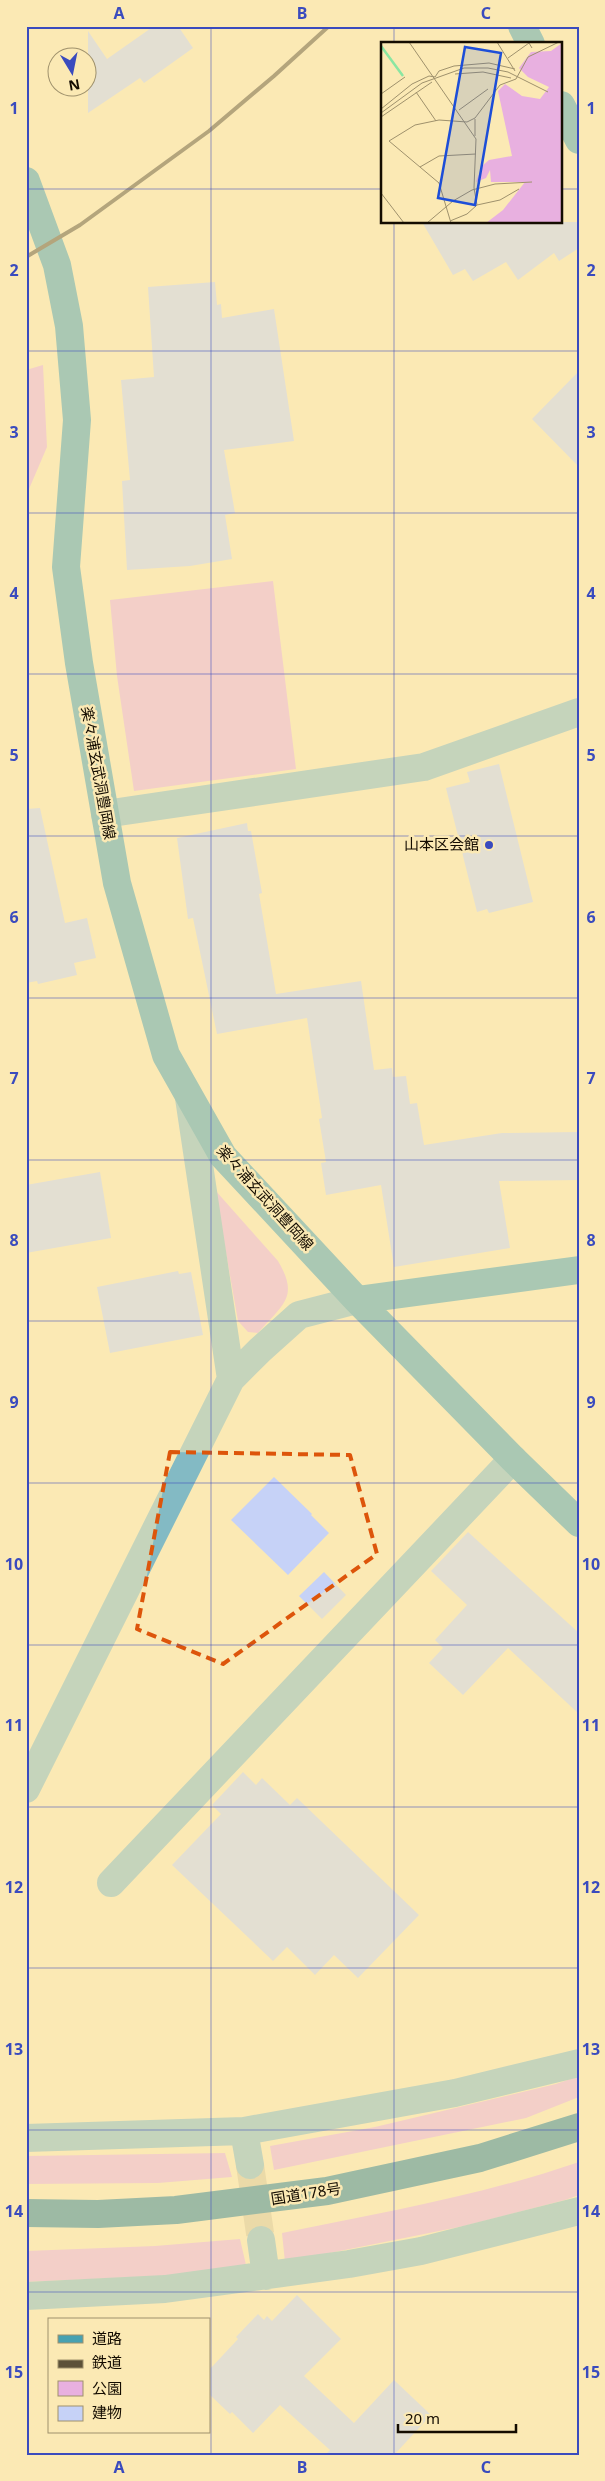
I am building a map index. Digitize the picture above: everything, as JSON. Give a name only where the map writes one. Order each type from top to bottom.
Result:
[{"type":"highway","name":"国道178号","points":[[26,2213],[98,2214],[176,2210],[327,2191],[480,2158],[579,2127]]},
{"type":"main road","points":[[522,26],[530,42]]},
{"type":"main road","points":[[562,107],[579,140]]},
{"type":"main road","name":"楽々浦玄武洞豊岡線","points":[[26,181],[57,265],[69,326],[77,420],[66,567],[79,663],[117,883],[166,1055],[188,1098],[223,1156],[357,1300],[513,1459],[579,1523]]},
{"type":"main road","points":[[357,1300],[579,1270]]},
{"type":"street","points":[[105,814],[424,767],[579,712]]},
{"type":"street","points":[[188,1098],[231,1379]]},
{"type":"street","points":[[26,1789],[231,1379],[260,1350],[300,1315],[357,1300]]},
{"type":"street","points":[[111,1883],[513,1459]]},
{"type":"street","points":[[26,2138],[244,2131],[455,2093],[579,2062]]},
{"type":"street","points":[[244,2131],[250,2164]]},
{"type":"street","points":[[26,2296],[165,2289],[266,2276],[421,2251],[579,2211]]},
{"type":"street","points":[[261,2240],[266,2276]]},
{"type":"highlighted area","points":[[170,1452],[350,1455],[377,1554],[223,1664],[137,1629]]},
{"type":"green space","points":[[43,365],[47,447],[26,496],[26,370]]},
{"type":"green space","points":[[273,581],[296,769],[134,791],[117,676],[110,600]]},
{"type":"green space","points":[[215,1190],[278,1261],[288,1284],[288,1293],[281,1308],[258,1333],[248,1332],[238,1321]]},
{"type":"green space","points":[[579,2076],[579,2097],[526,2118],[274,2170],[270,2146],[375,2127],[556,2084]]},
{"type":"green space","points":[[225,2153],[232,2177],[158,2183],[26,2184],[26,2156]]},
{"type":"green space","points":[[579,2162],[579,2195],[565,2200],[464,2226],[285,2262],[282,2233],[469,2194]]},
{"type":"green space","points":[[240,2239],[246,2265],[180,2275],[26,2282],[26,2251],[155,2246]]},
{"type":"building","points":[[154,26],[178,26],[193,48],[144,83],[140,78],[88,113],[88,98],[98,98],[98,48],[88,48],[88,31],[107,59]]},
{"type":"building","points":[[562,222],[579,222],[579,248],[559,261],[554,253],[518,280],[506,262],[473,281],[465,269],[453,275],[423,224],[562,224]]},
{"type":"building","points":[[215,282],[217,305],[221,304],[222,318],[274,309],[294,441],[224,450],[235,513],[225,515],[232,559],[190,566],[127,570],[122,481],[130,480],[121,380],[154,377],[148,287]]},
{"type":"building","points":[[579,371],[579,467],[532,419]]},
{"type":"building","name":"山本区会館","points":[[499,764],[533,902],[489,913],[487,909],[477,912],[446,788],[470,782],[467,772]]},
{"type":"building","points":[[40,808],[65,923],[87,918],[96,958],[74,963],[77,975],[38,984],[37,981],[26,983],[26,809]]},
{"type":"building","points":[[247,823],[248,831],[251,831],[262,893],[259,894],[276,994],[361,981],[374,1070],[392,1068],[393,1077],[406,1076],[410,1104],[417,1103],[424,1145],[502,1133],[579,1132],[579,1180],[499,1181],[510,1248],[394,1267],[381,1185],[326,1195],[321,1163],[326,1162],[319,1119],[322,1118],[307,1018],[217,1034],[193,918],[188,919],[177,838]]},
{"type":"building","points":[[100,1172],[111,1238],[26,1253],[26,1185]]},
{"type":"building","points":[[178,1271],[179,1274],[191,1272],[203,1335],[110,1353],[97,1287]]},
{"type":"building","points":[[274,1477],[329,1533],[288,1575],[231,1520]]},
{"type":"building","points":[[468,1532],[579,1633],[579,1714],[508,1648],[463,1695],[429,1663],[443,1648],[435,1640],[467,1605],[431,1571]]},
{"type":"building","points":[[324,1572],[346,1595],[322,1619],[299,1596]]},
{"type":"building","points":[[243,1772],[256,1785],[262,1778],[290,1805],[297,1798],[419,1915],[358,1978],[334,1955],[315,1975],[287,1947],[273,1961],[172,1865],[221,1814],[212,1805]]},
{"type":"building","points":[[297,2295],[341,2339],[304,2376],[354,2423],[394,2380],[431,2415],[394,2455],[325,2455],[330,2450],[280,2405],[253,2433],[232,2412],[230,2414],[210,2395],[210,2369],[258,2314],[264,2320],[267,2316],[272,2321]]},
{"type":"tunnel","points":[[250,2165],[261,2240]]},
{"type":"railway","points":[[26,257],[80,225],[209,131],[329,26]]},
{"type":"place","name":"山本区会館","points":[[489,845]]}]
